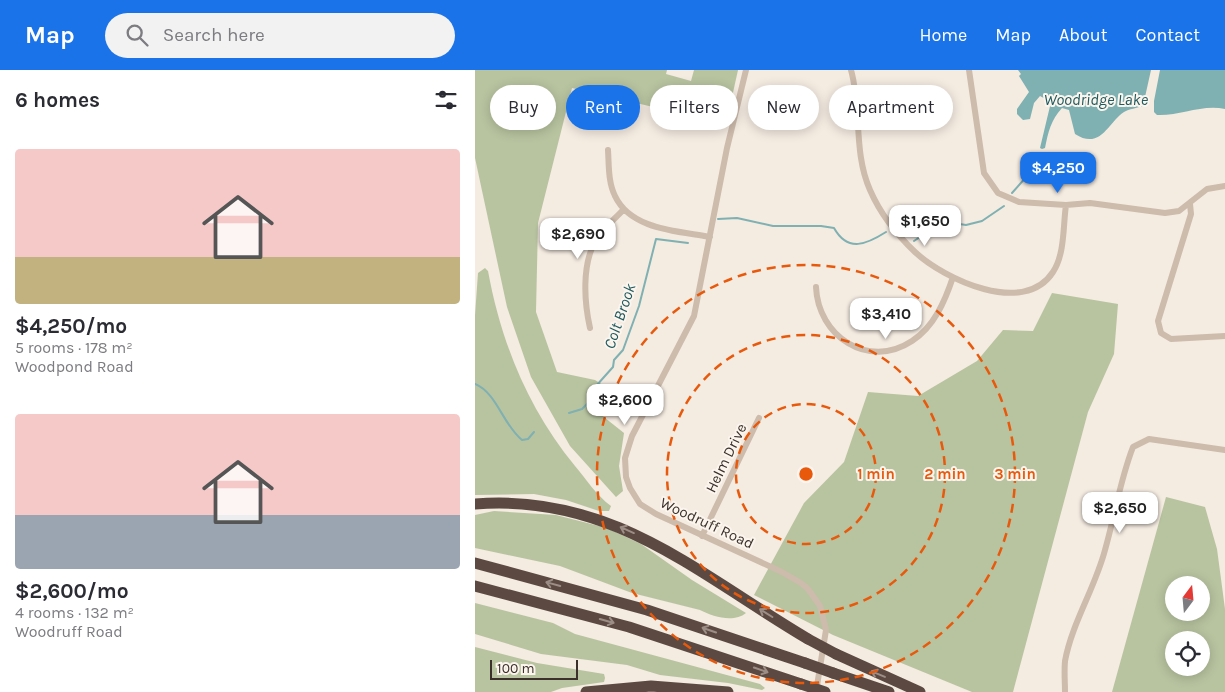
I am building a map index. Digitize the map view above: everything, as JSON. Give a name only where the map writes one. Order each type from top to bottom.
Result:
[{"type":"highway","points":[[475,504],[512,503],[552,507],[587,515],[617,525],[659,546],[808,639],[836,654],[920,692]]},
{"type":"highway","points":[[475,563],[665,616],[889,692]]},
{"type":"highway","points":[[475,586],[629,627],[825,692]]},
{"type":"highway","points":[[586,692],[651,686],[728,692]]},
{"type":"street","name":"Woodruff Road","points":[[746,70],[727,148],[694,316],[632,436],[625,458],[626,477],[640,504],[656,514],[702,536],[791,576],[801,582],[814,596],[823,614],[826,630],[816,692]]},
{"type":"street","points":[[851,70],[861,156],[870,190],[898,235],[916,253],[953,278],[981,288],[1004,293],[1032,290],[1054,271],[1059,258],[1065,205]]},
{"type":"street","points":[[969,70],[984,173],[998,193],[1019,202],[1065,205],[1090,203],[1165,213],[1179,211],[1207,189],[1225,186]]},
{"type":"street","points":[[608,150],[610,177],[615,195],[624,209],[636,218],[653,226],[710,236]]},
{"type":"street","points":[[1190,204],[1191,214],[1158,321],[1161,333],[1171,338],[1225,336]]},
{"type":"street","points":[[590,328],[585,308],[587,270],[591,251],[596,239],[624,209]]},
{"type":"street","points":[[816,287],[819,311],[828,327],[839,338],[867,351],[882,352],[896,349],[912,341],[927,328],[939,312],[953,278]]},
{"type":"street","name":"Helm Drive","points":[[702,536],[759,418]]},
{"type":"street","points":[[1065,692],[1065,663],[1073,634],[1105,551],[1125,466],[1133,447],[1149,438],[1225,450]]},
{"type":"green space","points":[[475,70],[667,70],[666,74],[691,81],[694,70],[738,70],[735,85],[650,85],[650,106],[640,104],[640,85],[566,85],[566,112],[538,223],[536,312],[557,372],[595,380],[609,389],[595,410],[624,433],[619,466],[623,491],[616,497],[570,446],[531,377],[507,307],[475,158]]},
{"type":"green space","points":[[485,268],[488,271],[500,323],[509,349],[530,398],[558,444],[592,487],[611,506],[609,511],[599,511],[566,500],[534,494],[475,495],[475,315],[478,273]]},
{"type":"green space","points":[[1052,293],[1118,304],[1114,354],[1088,412],[1013,692],[972,692],[833,635],[754,595],[804,503],[844,462],[868,392],[918,396],[977,361],[1003,330],[1033,331]]},
{"type":"green space","points":[[1166,497],[1205,507],[1217,549],[1225,609],[1225,692],[1112,692]]},
{"type":"green space","points":[[494,511],[556,515],[607,528],[641,544],[692,580],[746,613],[736,618],[717,617],[700,610],[632,593],[560,566],[475,548],[475,515]]},
{"type":"green space","points":[[475,603],[553,623],[575,634],[760,684],[765,688],[762,690],[728,683],[660,675],[627,665],[541,654],[475,634]]},
{"type":"green space","points":[[475,647],[537,663],[604,674],[604,682],[562,688],[551,692],[475,692]]},
{"type":"water","name":"Woodridge Lake","points":[[1018,70],[1151,70],[1143,106],[1124,112],[1104,133],[1092,139],[1075,134],[1069,110],[1062,108],[1049,131],[1045,148],[1042,149],[1040,148],[1051,102],[1040,96],[1034,103],[1030,119],[1023,120],[1017,114],[1017,109],[1029,92],[1019,76],[1021,74]]},
{"type":"water","points":[[1160,70],[1225,70],[1225,109],[1208,108],[1157,115],[1154,112],[1154,101]]},
{"type":"waterway","name":"Colt Brook","points":[[1012,193],[1027,176],[1035,162]]},
{"type":"waterway","name":"Colt Brook","points":[[914,241],[939,224],[947,222],[966,225],[982,221],[1004,206]]},
{"type":"waterway","name":"Colt Brook","points":[[718,219],[737,218],[773,226],[821,226],[834,228],[845,241],[858,244],[865,243],[886,232]]},
{"type":"waterway","name":"Colt Brook","points":[[569,413],[582,409],[592,399],[596,386],[613,367],[614,360],[623,350],[639,306],[656,239],[688,243]]},
{"type":"waterway","name":"Colt Brook","points":[[475,384],[489,394],[515,434],[522,440],[528,439],[534,432]]}]
